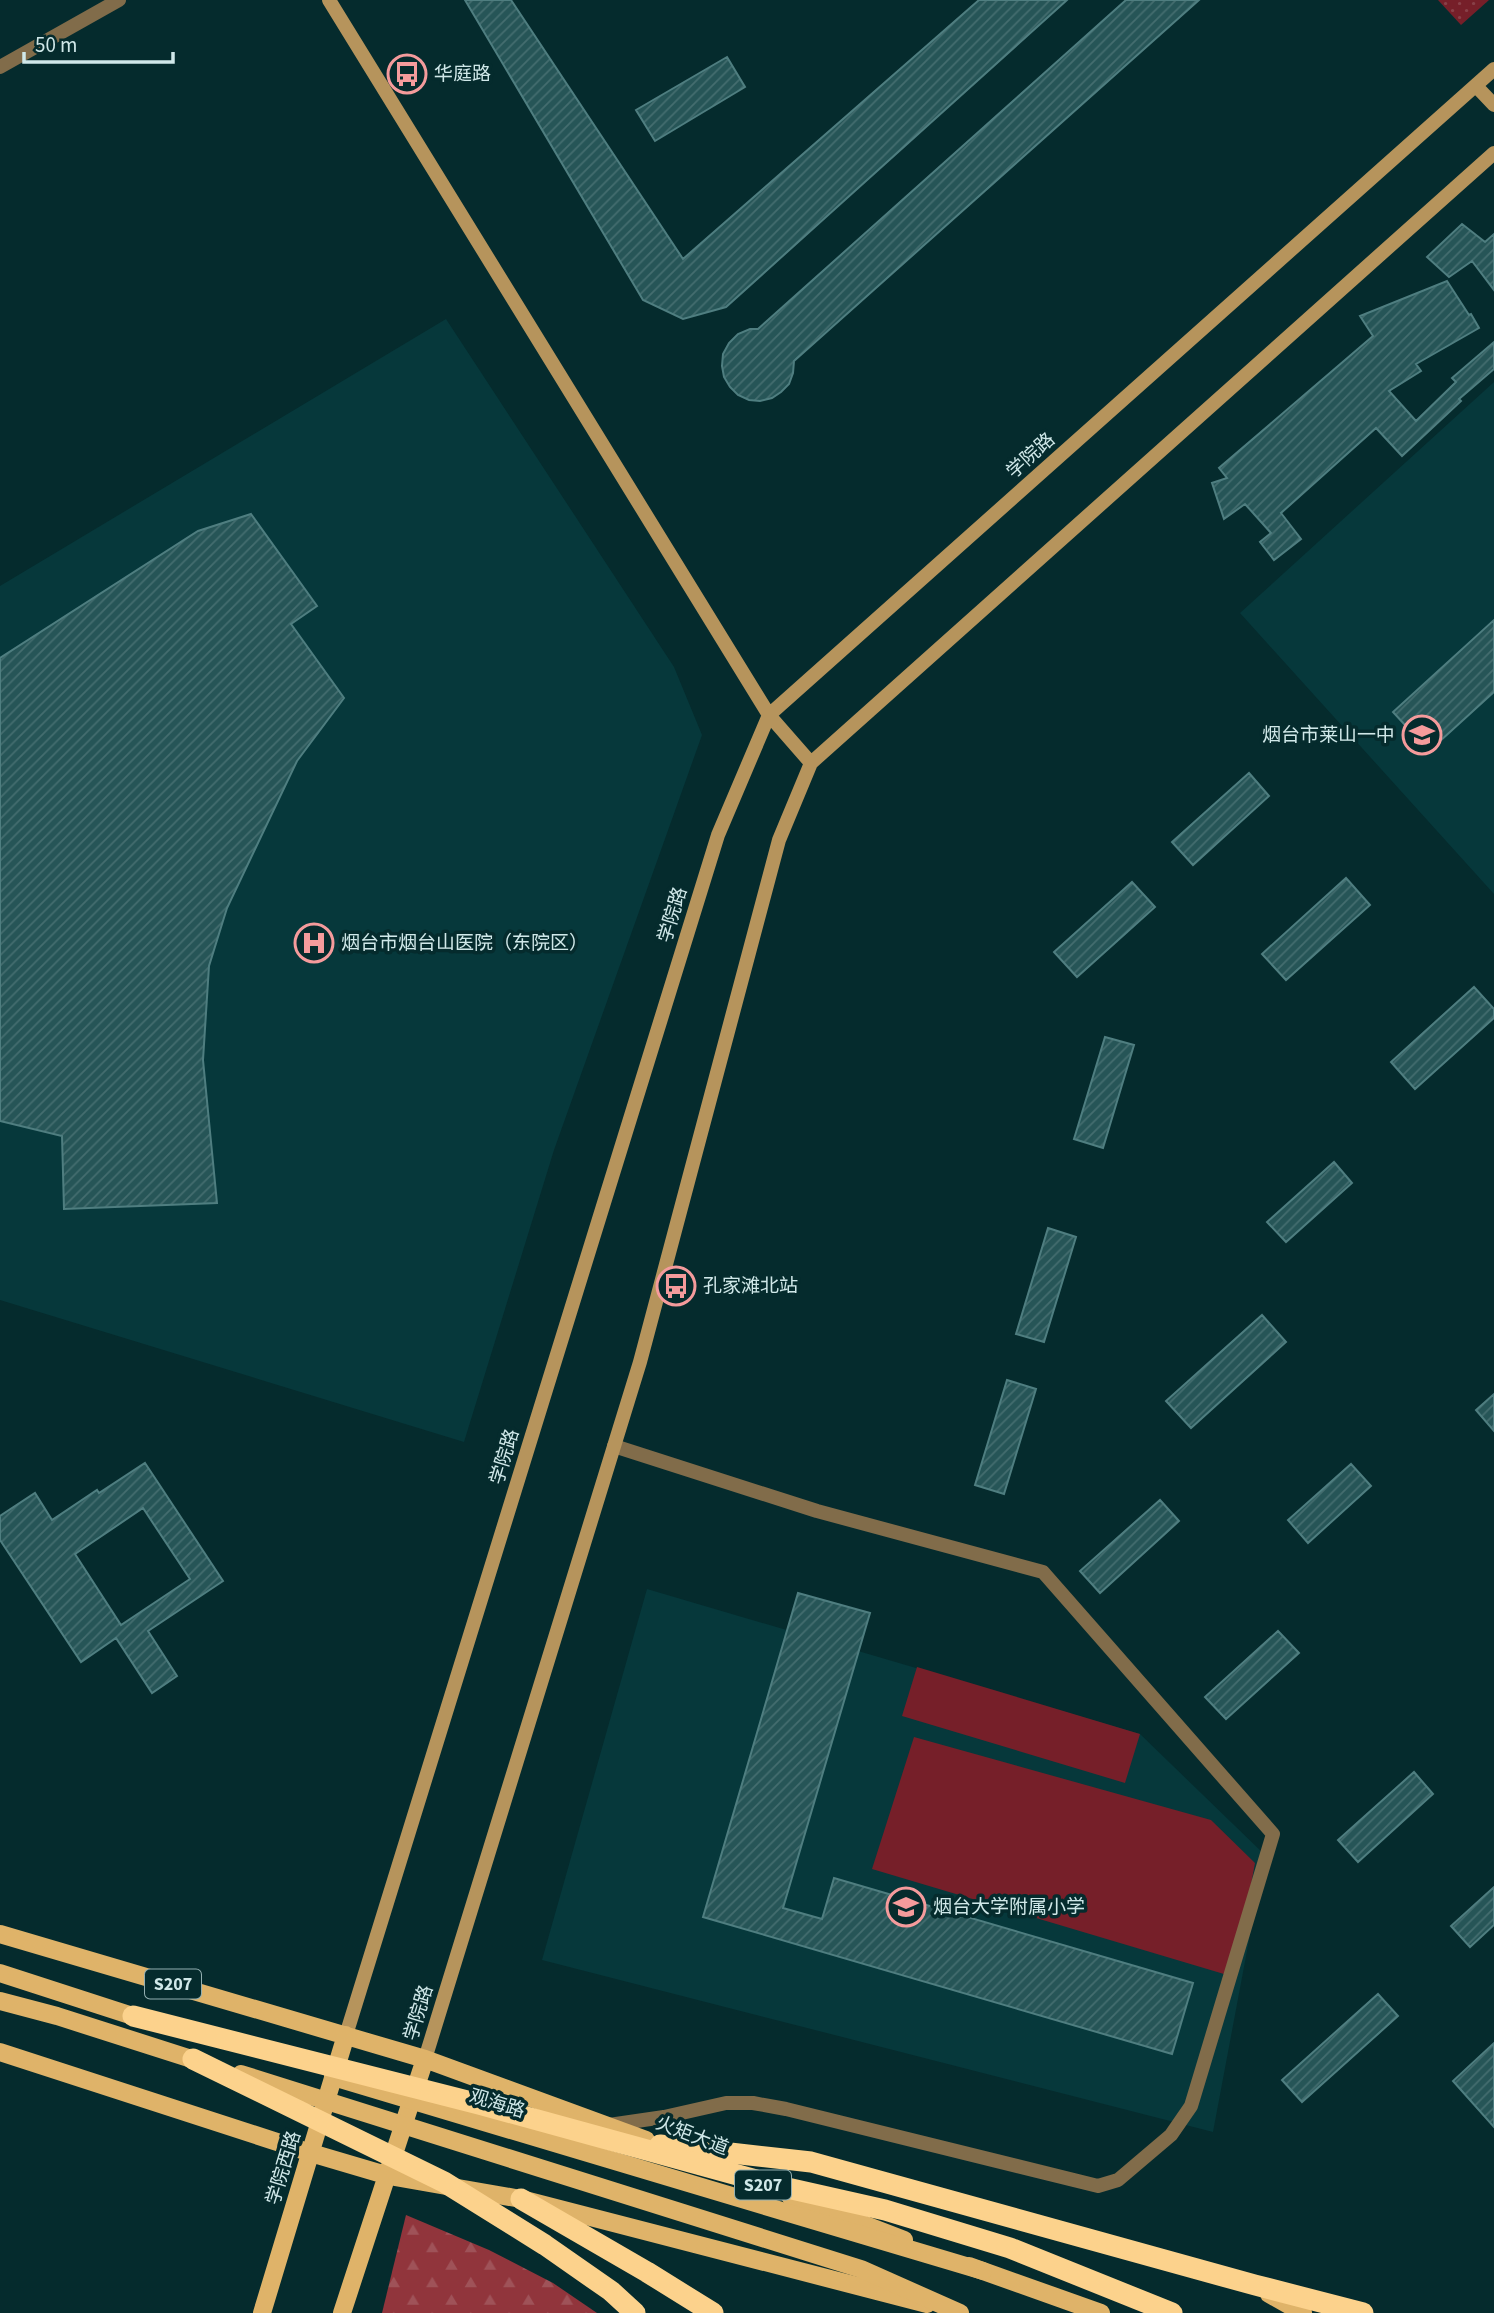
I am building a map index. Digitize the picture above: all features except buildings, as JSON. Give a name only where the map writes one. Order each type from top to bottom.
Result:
[{"type":"highway","points":[[132,2016],[479,2104],[774,2185],[886,2210],[1010,2248],[1172,2313]]},
{"type":"highway","points":[[193,2059],[444,2182],[556,2253],[611,2291],[635,2313]]},
{"type":"highway","points":[[660,2145],[811,2162],[1363,2313]]},
{"type":"highway","points":[[522,2199],[713,2313]]},
{"type":"main road","points":[[328,0],[769,715],[811,763]]},
{"type":"main road","name":"学院路","points":[[346,2035],[718,835],[769,715],[1494,69]]},
{"type":"main road","points":[[1476,86],[1494,105]]},
{"type":"main road","name":"学院路","points":[[425,2059],[640,1362],[779,840],[811,763],[1494,153]]},
{"type":"main road","name":"S207","points":[[0,1934],[425,2059]]},
{"type":"main road","name":"观海路","points":[[0,1973],[132,2016],[983,2271]]},
{"type":"main road","points":[[0,2001],[57,2016],[861,2269],[961,2313]]},
{"type":"main road","name":"学院西路","points":[[262,2313],[346,2035]]},
{"type":"main road","points":[[0,2052],[388,2176],[522,2199],[961,2313]]},
{"type":"main road","points":[[342,2313],[425,2059]]},
{"type":"main road","name":"火矩大道","points":[[425,2059],[660,2145],[983,2271],[1101,2313]]},
{"type":"main road","points":[[1255,2285],[1303,2313]]},
{"type":"street","points":[[0,67],[119,0]]},
{"type":"street","points":[[604,2126],[664,2117],[726,2103],[752,2102],[1098,2186],[1118,2179],[1171,2135],[1191,2106],[1273,1834],[1043,1572],[817,1511],[614,1446]]},
{"type":"shaded area","points":[[1438,0],[1489,0],[1461,25]]},
{"type":"shaded area","name":"烟台市烟台山医院（东院区）","points":[[446,319],[674,667],[702,735],[554,1150],[464,1442],[0,1300],[0,586]]},
{"type":"shaded area","name":"烟台市莱山一中","points":[[1494,382],[1494,894],[1240,613]]},
{"type":"shaded area","name":"烟台大学附属小学","points":[[647,1589],[1140,1734],[1265,1855],[1213,2132],[542,1960]]},
{"type":"shaded area","points":[[917,1667],[1140,1734],[1125,1783],[902,1716]]},
{"type":"shaded area","points":[[914,1737],[1211,1820],[1255,1863],[1234,1977],[872,1869]]},
{"type":"green space","points":[[406,2215],[489,2250],[553,2283],[597,2313],[382,2313]]},
{"type":"place","name":"华庭路","points":[[407,74]]},
{"type":"place","name":"烟台市莱山一中","points":[[1422,735]]},
{"type":"place","name":"烟台市烟台山医院（东院区）","points":[[314,943]]},
{"type":"place","name":"孔家滩北站","points":[[676,1286]]},
{"type":"place","name":"烟台大学附属小学","points":[[906,1907]]}]
